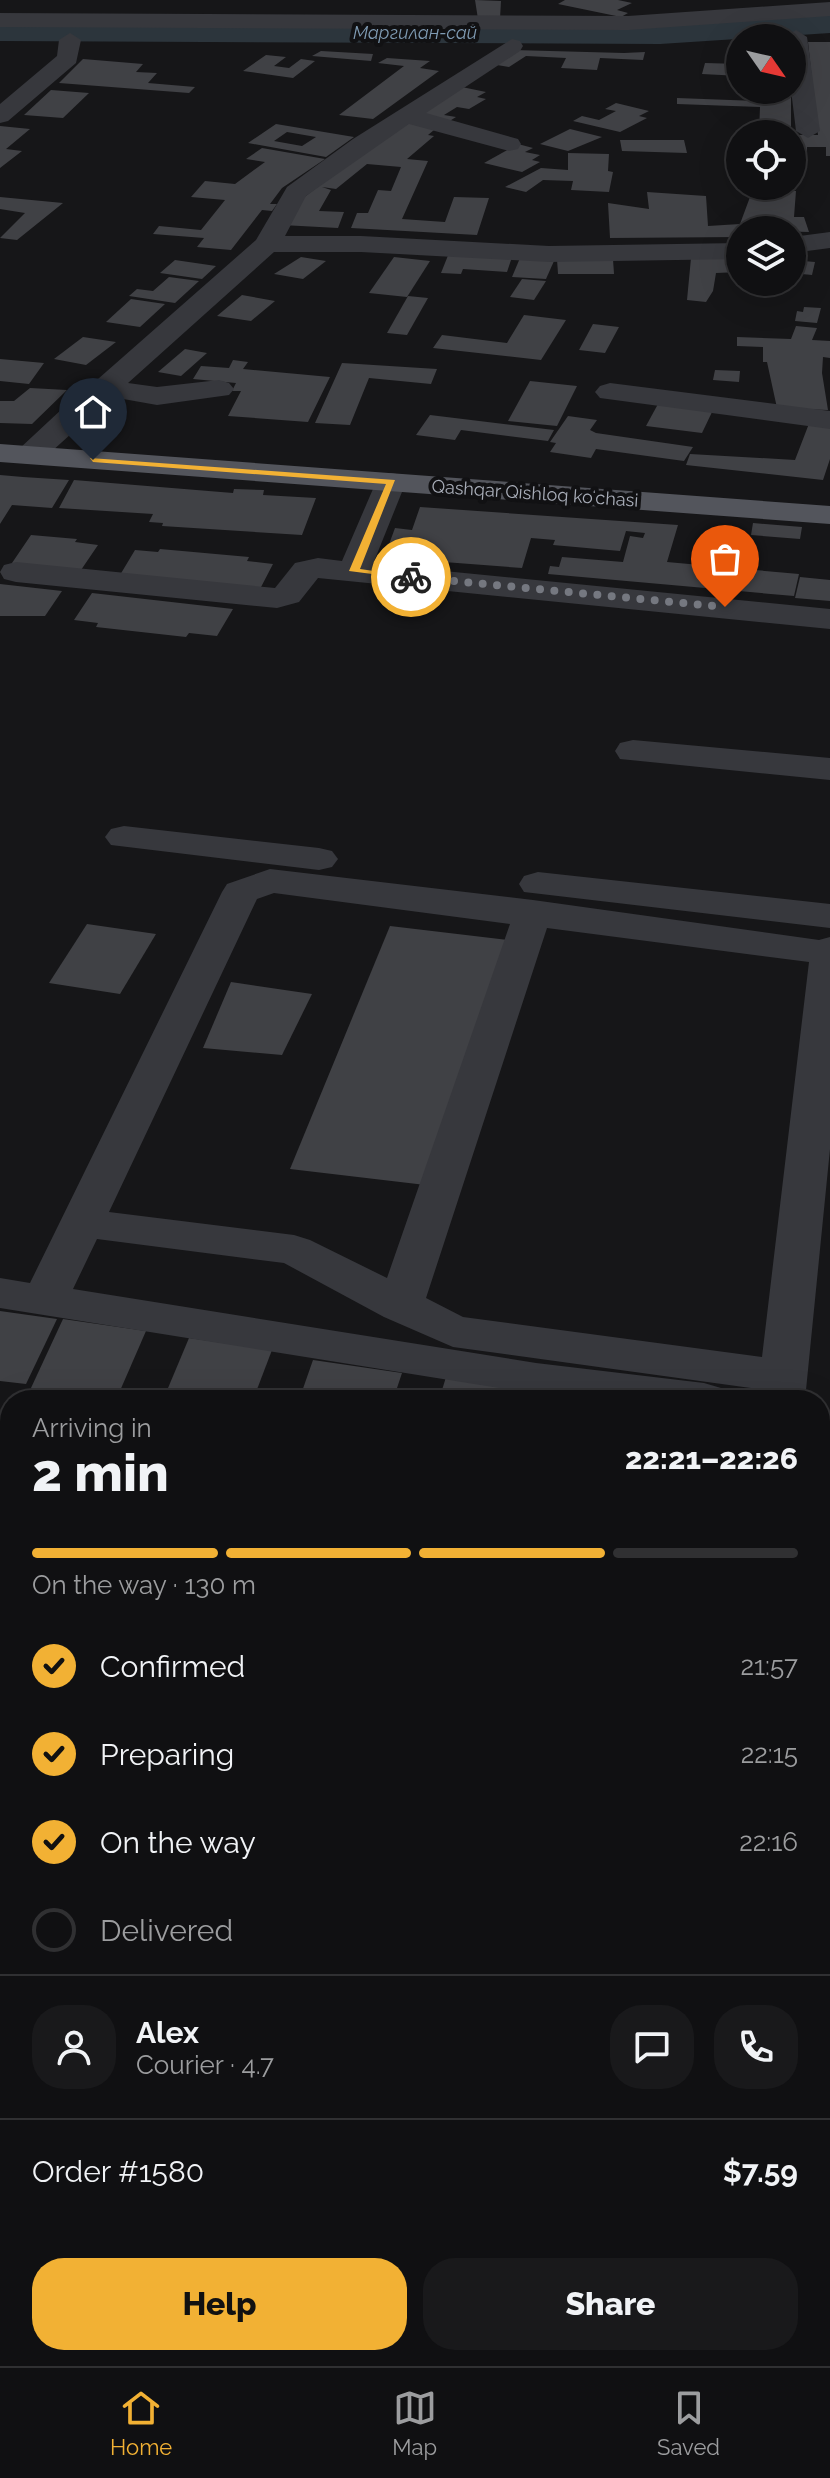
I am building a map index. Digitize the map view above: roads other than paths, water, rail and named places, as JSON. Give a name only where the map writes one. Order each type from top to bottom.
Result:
[{"type":"main road","name":"Qashqar Qishloq koʻchasi","points":[[15,454],[830,515]]},
{"type":"street","points":[[0,20],[628,23],[830,9]]},
{"type":"street","points":[[0,116],[68,58],[70,40]]},
{"type":"street","points":[[0,41],[402,45]]},
{"type":"street","points":[[576,46],[656,44]]},
{"type":"street","points":[[15,454],[102,387],[267,244],[296,192],[405,116],[520,46],[465,46]]},
{"type":"street","points":[[805,104],[808,131]]},
{"type":"street","points":[[405,116],[449,125],[509,144]]},
{"type":"street","points":[[806,243],[830,240]]},
{"type":"street","points":[[267,244],[361,244],[549,254],[726,251]]},
{"type":"street","points":[[102,387],[157,396],[219,389]]},
{"type":"street","points":[[610,392],[830,420]]},
{"type":"street","points":[[354,571],[391,482]]},
{"type":"street","points":[[16,572],[277,598],[287,595],[306,570],[354,571],[830,619]]},
{"type":"street","points":[[633,751],[830,769]]},
{"type":"street","points":[[124,837],[830,916]]},
{"type":"street","points":[[45,1300],[241,892],[270,881],[830,951],[783,1388],[453,1331],[294,1250],[82,1223]]},
{"type":"street","points":[[400,1306],[533,912]]},
{"type":"street","points":[[0,1293],[536,1379],[624,1390]]},
{"type":"waterway","name":"Маргилан-сай","points":[[0,30],[660,33],[830,22]]}]
